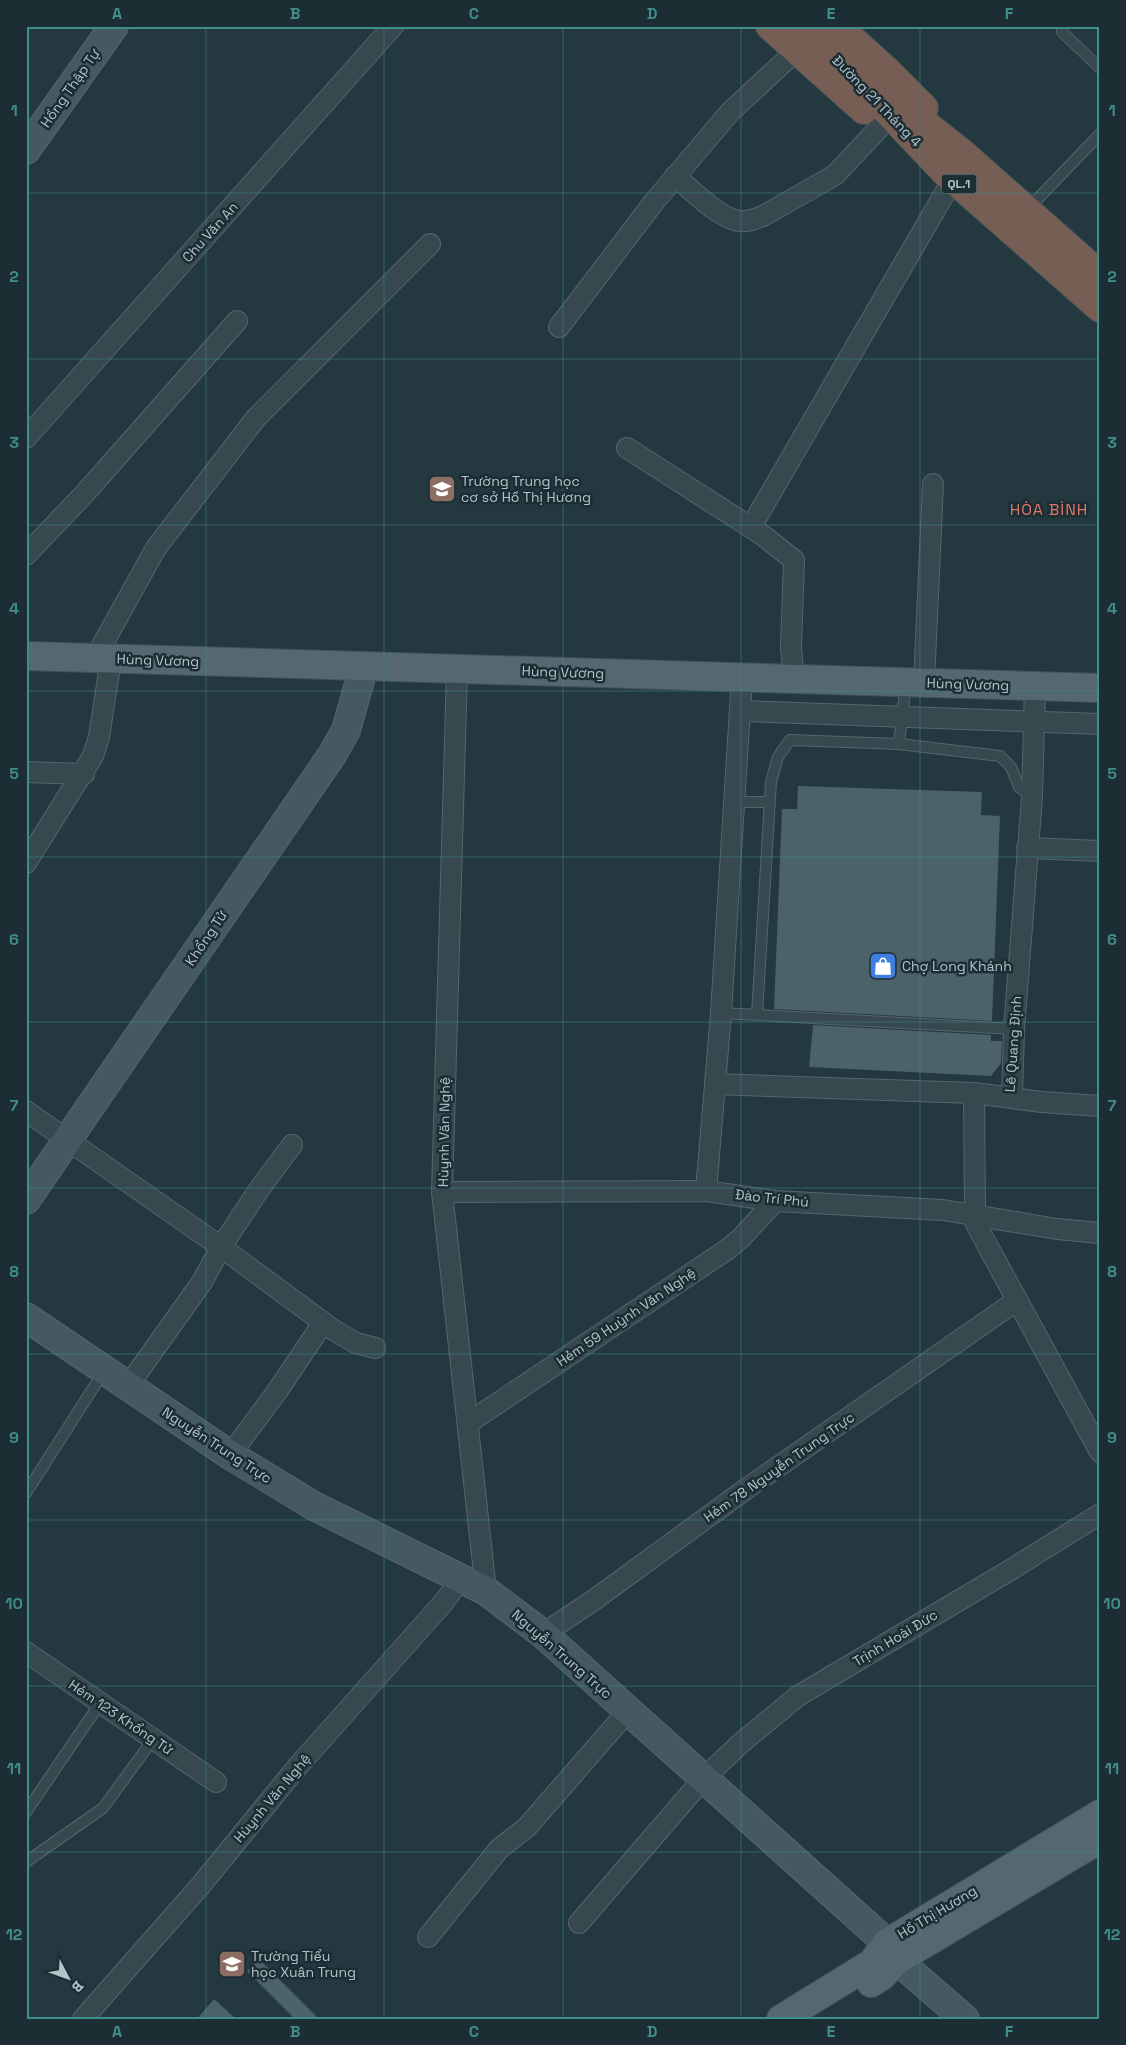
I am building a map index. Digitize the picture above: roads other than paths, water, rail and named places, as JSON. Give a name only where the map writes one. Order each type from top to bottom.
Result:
[{"type":"highway","name":"QL.1","points":[[770,26],[799,38],[832,38]]},
{"type":"highway","name":"QL.1","points":[[799,38],[881,126],[908,148],[953,168]]},
{"type":"highway","name":"Đường 21 Tháng 4","points":[[832,38],[909,110],[953,168],[1096,284]]},
{"type":"highway","name":"Đường 21 Tháng 4","points":[[953,168],[1027,210],[1096,284]]},
{"type":"main road","name":"Hùng Vương","points":[[26,656],[1100,688]]},
{"type":"main road","name":"Hồ Thị Hương","points":[[781,2019],[892,1951],[1100,1814]]},
{"type":"main road","name":"Hồ Thị Hương","points":[[814,2019],[882,1976],[892,1951],[1100,1839]]},
{"type":"street","name":"Hồng Thập Tự","points":[[26,150],[114,26]]},
{"type":"street","name":"Chu Văn An","points":[[26,438],[393,26]]},
{"type":"street","points":[[558,327],[675,176],[730,112],[799,38]]},
{"type":"street","points":[[675,176],[727,218],[741,221],[751,220],[763,216],[835,175],[881,126]]},
{"type":"street","points":[[751,527],[953,168]]},
{"type":"street","points":[[26,863],[84,774],[93,756],[99,737],[103,658],[156,548],[256,418],[430,244]]},
{"type":"street","points":[[26,555],[86,492],[237,320]]},
{"type":"street","points":[[626,448],[751,527],[794,560],[791,648],[794,679]]},
{"type":"street","points":[[915,682],[933,484]]},
{"type":"street","name":"Khổng Tử","points":[[26,1200],[332,755],[346,730],[364,666]]},
{"type":"street","name":"Hùynh Văn Nghệ","points":[[457,670],[442,1192],[486,1591]]},
{"type":"street","points":[[706,1191],[721,1013],[742,677]]},
{"type":"street","name":"Lê Quang Định","points":[[715,1084],[974,1093],[1012,1098],[1014,1029],[1032,797],[1035,686]]},
{"type":"street","points":[[740,711],[1100,724]]},
{"type":"street","points":[[26,772],[84,774]]},
{"type":"street","points":[[1027,848],[1100,851]]},
{"type":"street","points":[[974,1093],[976,1224],[1016,1301],[1100,1452]]},
{"type":"street","points":[[1012,1098],[1100,1106]]},
{"type":"street","points":[[26,1111],[221,1247],[323,1322],[356,1343],[375,1348]]},
{"type":"street","points":[[128,1386],[202,1282],[221,1247],[260,1188],[292,1145]]},
{"type":"street","name":"Đào Trí Phú","points":[[442,1192],[706,1191],[775,1201],[943,1210],[975,1214],[1057,1230],[1100,1233]]},
{"type":"street","name":"Hẻm 59 Huỳnh Văn Nghệ","points":[[468,1423],[728,1249],[741,1238],[775,1201]]},
{"type":"street","name":"Hẻm 78 Nguyễn Trung Trực","points":[[543,1634],[594,1600],[746,1489],[1016,1301]]},
{"type":"street","name":"Nguyễn Trung Trực","points":[[26,1317],[230,1455],[314,1506],[486,1591],[543,1634],[966,2019]]},
{"type":"street","points":[[230,1455],[278,1390],[323,1322]]},
{"type":"street","name":"Trịnh Hoài Đức","points":[[580,1923],[703,1779],[741,1743],[798,1696],[1012,1570],[1100,1514]]},
{"type":"street","name":"Hùynh Văn Nghệ","points":[[83,2019],[201,1885],[298,1766],[443,1603],[461,1579]]},
{"type":"street","name":"Hẻm 123 Khổng Tử","points":[[26,1652],[216,1782]]},
{"type":"street","points":[[428,1937],[499,1849],[527,1826],[628,1711]]},
{"type":"lane","points":[[1062,26],[1062,32],[1100,68]]},
{"type":"lane","points":[[1027,210],[1100,134]]},
{"type":"lane","points":[[900,744],[902,718],[915,682]]},
{"type":"lane","points":[[757,1015],[771,782],[778,757],[790,740],[900,744],[1000,756],[1011,767],[1019,787],[1032,797]]},
{"type":"lane","points":[[734,802],[770,802]]},
{"type":"lane","points":[[721,1013],[1014,1029]]},
{"type":"lane","points":[[26,1493],[105,1371]]},
{"type":"lane","points":[[26,1812],[101,1702]]},
{"type":"lane","points":[[26,1862],[103,1808],[154,1738]]},
{"type":"place","name":"Trường Trung học cơ sở Hồ Thị Hương","points":[[442,489]]},
{"type":"place","name":"Chợ Long Khánh","points":[[883,966]]},
{"type":"place","name":"Trường Tiểu học Xuân Trung","points":[[232,1964]]},
{"type":"district","name":"HÒA BÌNH","points":[[1049,509]]}]
